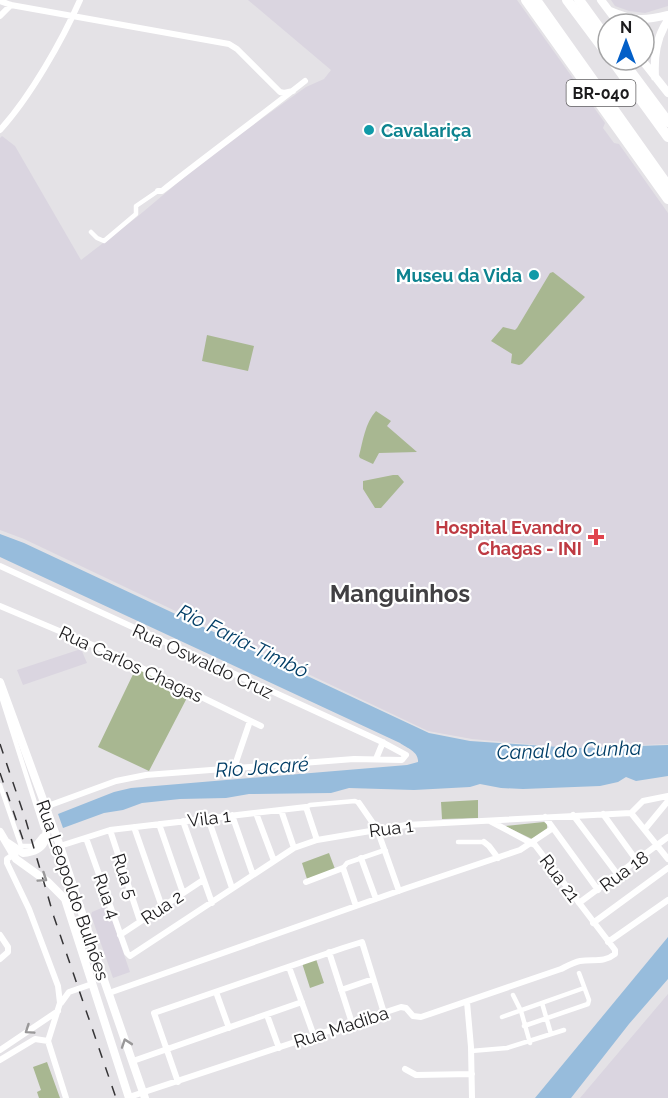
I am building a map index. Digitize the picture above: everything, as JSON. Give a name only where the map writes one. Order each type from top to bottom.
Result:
[{"type":"highway","points":[[526,0],[668,199]]},
{"type":"highway","name":"BR-040","points":[[536,0],[668,186]]},
{"type":"highway","name":"BR-040","points":[[567,0],[596,39]]},
{"type":"highway","points":[[579,0],[596,23]]},
{"type":"highway","name":"BR-040","points":[[621,72],[668,137]]},
{"type":"highway","points":[[631,72],[668,122]]},
{"type":"main road","name":"Rua Leopoldo Bulhões","points":[[0,682],[60,846],[144,1095]]},
{"type":"main road","points":[[6,841],[22,853],[29,853],[40,848],[46,839],[46,810]]},
{"type":"main road","name":"Rua Leopoldo Bulhões","points":[[0,832],[13,855],[48,882],[65,899],[129,1097]]},
{"type":"street","points":[[0,130],[23,100],[74,15],[80,0]]},
{"type":"street","points":[[601,0],[610,11],[635,20],[668,18]]},
{"type":"street","points":[[0,1],[11,5],[228,44],[237,49],[280,92],[293,91]]},
{"type":"street","points":[[0,16],[11,5]]},
{"type":"street","points":[[655,77],[656,47],[661,30],[668,18]]},
{"type":"street","points":[[651,72],[668,93]]},
{"type":"street","points":[[91,231],[97,238],[104,241],[136,214],[136,206],[158,191],[162,191],[305,81]]},
{"type":"street","name":"Rua Oswaldo Cruz","points":[[0,566],[406,755],[402,760],[376,759]]},
{"type":"street","name":"Rua Carlos Chagas","points":[[0,606],[109,651],[261,726]]},
{"type":"street","points":[[0,693],[42,821],[43,835],[34,846],[21,846],[0,785]]},
{"type":"street","points":[[234,768],[250,721]]},
{"type":"street","points":[[46,810],[133,777],[376,759],[382,742]]},
{"type":"street","points":[[668,796],[643,801],[631,813],[668,859]]},
{"type":"street","name":"Vila 1","points":[[60,846],[110,830],[306,807],[310,804],[355,801],[359,803]]},
{"type":"street","points":[[645,829],[668,801]]},
{"type":"street","points":[[359,803],[377,829],[399,891]]},
{"type":"street","points":[[306,807],[317,840]]},
{"type":"street","points":[[281,810],[294,848]]},
{"type":"street","points":[[256,813],[273,861]]},
{"type":"street","name":"Rua 1","points":[[127,953],[130,956],[134,954],[294,848],[317,840],[406,825],[631,813]]},
{"type":"street","points":[[603,814],[637,861]]},
{"type":"street","points":[[232,815],[253,875]]},
{"type":"street","points":[[573,815],[618,875]]},
{"type":"street","points":[[208,818],[232,888]]},
{"type":"street","points":[[546,818],[598,890]]},
{"type":"street","name":"Rua 21","points":[[490,820],[532,844],[615,952]]},
{"type":"street","points":[[183,821],[212,903]]},
{"type":"street","points":[[159,824],[183,893]]},
{"type":"street","points":[[134,827],[162,907]]},
{"type":"street","points":[[109,993],[520,850],[553,828]]},
{"type":"street","name":"Rua 5","points":[[110,830],[140,921]]},
{"type":"street","name":"Rua 18","points":[[579,903],[668,837]]},
{"type":"street","name":"Rua 4","points":[[86,838],[127,953]]},
{"type":"street","points":[[458,842],[484,843],[498,858]]},
{"type":"street","points":[[306,882],[343,868],[347,863],[386,851]]},
{"type":"street","points":[[13,855],[7,859],[7,863],[29,909],[55,975],[60,1003],[48,1041],[66,1098]]},
{"type":"street","points":[[361,858],[376,899]]},
{"type":"street","points":[[343,868],[356,906]]},
{"type":"street","points":[[593,923],[668,868]]},
{"type":"street","name":"Rua 2","points":[[120,934],[203,880]]},
{"type":"street","points":[[608,942],[668,900]]},
{"type":"street","points":[[0,934],[8,947],[8,952],[0,959]]},
{"type":"street","points":[[178,1082],[154,1013],[329,952],[362,942],[384,1013]]},
{"type":"street","points":[[329,952],[352,1023]]},
{"type":"street","name":"Rua Madiba","points":[[129,1097],[144,1095],[404,1007],[413,1016],[421,1017],[579,961],[608,959],[615,952]]},
{"type":"street","points":[[289,967],[314,1036]]},
{"type":"street","points":[[524,1026],[588,1004],[579,973]]},
{"type":"street","points":[[341,990],[373,979]]},
{"type":"street","points":[[60,1003],[69,992],[92,984]]},
{"type":"street","points":[[502,1017],[584,988]]},
{"type":"street","points":[[216,992],[229,1028]]},
{"type":"street","points":[[513,995],[530,1042]]},
{"type":"street","points":[[133,1061],[302,1002]]},
{"type":"street","points":[[467,1002],[472,1098]]},
{"type":"street","points":[[542,1003],[552,1034]]},
{"type":"street","points":[[0,1050],[58,1011]]},
{"type":"street","points":[[267,1015],[279,1048]]},
{"type":"street","points":[[471,1051],[507,1048],[564,1030]]},
{"type":"street","points":[[0,1060],[35,1040],[48,1041]]},
{"type":"street","points":[[405,1069],[416,1075],[472,1074]]},
{"type":"shaded area","points":[[248,0],[517,0],[605,123],[603,128],[614,143],[619,144],[668,213],[668,744],[569,748],[472,739],[428,731],[24,539],[0,530],[0,138],[2,136],[15,146],[81,260],[137,217],[207,158],[306,87],[324,79],[331,70]]},
{"type":"shaded area","points":[[611,0],[668,0],[668,6],[648,12],[629,11],[615,6]]},
{"type":"shaded area","points":[[81,649],[87,663],[23,685],[17,670]]},
{"type":"shaded area","points":[[104,907],[109,911],[130,972],[113,978],[91,915],[92,912]]},
{"type":"shaded area","points":[[668,994],[668,1098],[580,1098]]},
{"type":"green space","points":[[553,272],[585,297],[522,364],[511,363],[512,354],[491,341],[503,327],[515,330],[517,328],[550,273]]},
{"type":"green space","points":[[207,335],[254,346],[248,371],[202,361]]},
{"type":"green space","points":[[376,411],[391,421],[387,426],[417,452],[379,453],[373,464],[360,458],[363,438]]},
{"type":"green space","points":[[398,475],[404,482],[381,508],[375,508],[363,489],[363,481]]},
{"type":"green space","points":[[137,666],[190,692],[149,771],[98,747]]},
{"type":"green space","points":[[478,800],[478,818],[442,819],[441,802]]},
{"type":"green space","points":[[544,822],[547,824],[547,829],[532,839],[505,826]]},
{"type":"green space","points":[[329,853],[335,869],[307,879],[302,863]]},
{"type":"green space","points":[[316,959],[324,983],[310,988],[302,963]]},
{"type":"green space","points":[[47,1062],[60,1098],[39,1098],[37,1092],[41,1090],[33,1067]]},
{"type":"water","name":"Canal do Cunha","points":[[0,534],[24,543],[429,733],[470,741],[575,748],[668,745],[668,776],[636,781],[626,777],[618,782],[600,786],[523,789],[480,784],[470,787],[414,790],[349,788],[331,793],[249,794],[226,798],[180,799],[142,803],[123,810],[104,813],[63,828],[58,814],[114,792],[131,788],[407,765],[418,762],[418,759],[412,751],[400,743],[0,557]]},
{"type":"water","points":[[668,937],[668,979],[571,1098],[535,1098]]},
{"type":"railway","points":[[0,744],[26,821],[54,917],[116,1098]]},
{"type":"railway","points":[[0,773],[26,848]]},
{"type":"place","name":"Cavalariça","points":[[369,130]]},
{"type":"place","name":"Museu da Vida","points":[[534,275]]},
{"type":"place","name":"Hospital Evandro Chagas - INI","points":[[596,537]]},
{"type":"district","name":"Manguinhos","points":[[400,593]]},
{"type":"water label","name":"Rio Faria-Timbó","points":[[243,641]]},
{"type":"water label","name":"Rio Jacaré","points":[[262,767]]}]
